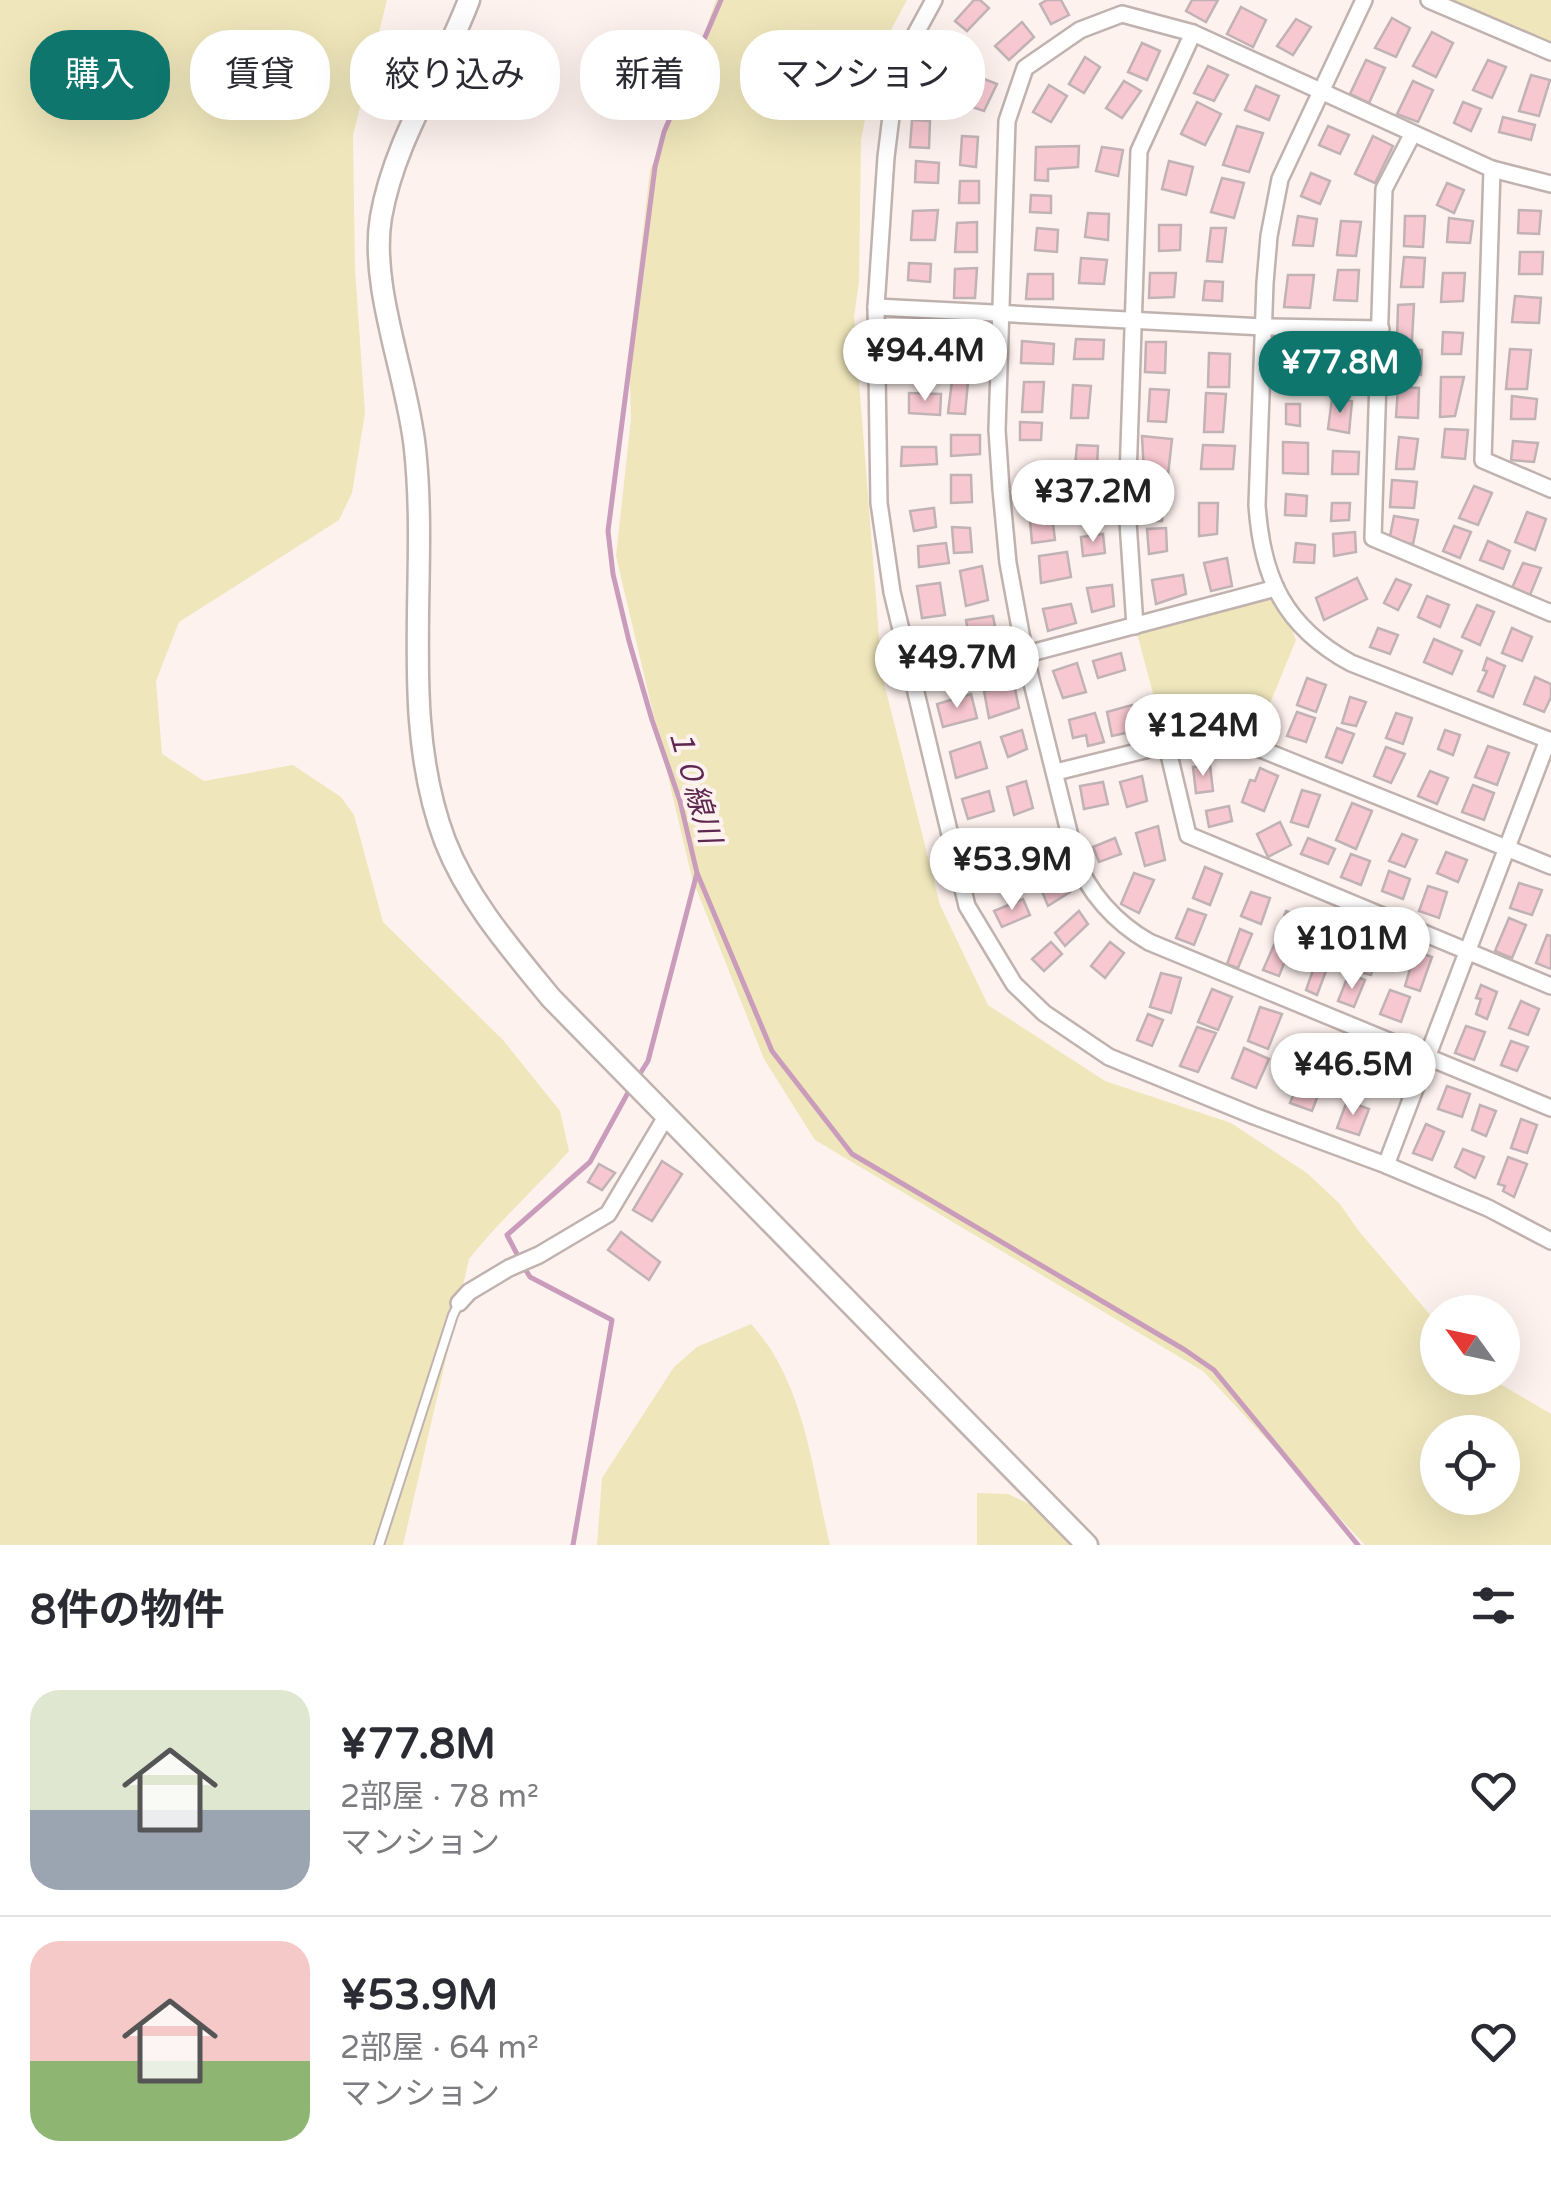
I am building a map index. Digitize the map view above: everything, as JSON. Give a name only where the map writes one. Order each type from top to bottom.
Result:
[{"type":"street","points":[[469,0],[396,157],[380,221],[381,275],[415,447],[420,531],[422,754],[446,842],[471,892],[551,998],[1087,1545]]},
{"type":"street","points":[[934,0],[898,68],[886,157],[876,306],[879,503],[892,592],[967,906],[1014,984],[1044,1013],[1108,1057],[1386,1165],[1488,1208],[1551,1241]]},
{"type":"street","points":[[1364,0],[1280,180],[1269,236],[1257,505],[1260,546],[1276,588],[1300,627],[1326,649],[1351,663],[1550,741],[1386,1165]]},
{"type":"street","points":[[1429,0],[1551,52]]},
{"type":"street","points":[[1551,184],[1492,170],[1193,33],[1122,14],[1080,30],[1025,68],[1007,120],[997,430],[1008,563],[1025,655],[1082,876],[1129,930],[1551,1108]]},
{"type":"street","points":[[1135,626],[1127,507],[1140,152],[1193,33]]},
{"type":"street","points":[[1412,135],[1384,189],[1372,538],[1551,612]]},
{"type":"street","points":[[1492,170],[1483,460],[1551,488]]},
{"type":"street","points":[[876,306],[1264,327],[1381,329]]},
{"type":"street","points":[[914,684],[1276,588]]},
{"type":"street","points":[[1056,772],[1218,732],[1551,866]]},
{"type":"street","points":[[1166,746],[1188,835],[1551,986]]},
{"type":"street","points":[[459,1303],[509,1268],[608,1214],[668,1115]]},
{"type":"lane","points":[[379,1545],[459,1303]]},
{"type":"shaded area","points":[[0,0],[387,0],[379,30],[350,30],[350,120],[357,120],[353,135],[355,269],[365,413],[352,493],[339,520],[179,622],[156,681],[162,754],[204,781],[293,765],[341,797],[354,815],[383,922],[503,1040],[560,1111],[569,1151],[469,1259],[403,1545],[0,1545]]},
{"type":"shaded area","points":[[716,0],[907,0],[891,30],[740,30],[740,120],[865,120],[861,140],[859,281],[854,317],[882,675],[940,905],[988,1005],[1105,1081],[1231,1123],[1307,1173],[1340,1204],[1420,1303],[1420,1395],[1519,1395],[1551,1414],[1551,1545],[1365,1545],[1203,1371],[815,1140],[764,1059],[692,878],[616,556],[631,419],[629,353],[650,170],[672,120],[720,120],[720,30],[705,30]]},
{"type":"shaded area","points":[[1429,0],[1551,0],[1551,52]]},
{"type":"shaded area","points":[[1276,588],[1296,640],[1253,745],[1218,732],[1167,746],[1135,626]]},
{"type":"shaded area","points":[[751,1324],[769,1347],[795,1400],[830,1545],[597,1545],[602,1478],[674,1367],[697,1347]]},
{"type":"shaded area","points":[[977,1493],[1008,1494],[1053,1515],[1101,1545],[977,1545]]},
{"type":"building","points":[[974,0],[989,8],[968,30],[955,21]]},
{"type":"building","points":[[1061,0],[1069,15],[1051,24],[1040,4]]},
{"type":"building","points":[[1192,0],[1218,0],[1206,22],[1186,11]]},
{"type":"building","points":[[1241,7],[1266,20],[1253,47],[1227,34]]},
{"type":"building","points":[[1392,18],[1410,28],[1396,57],[1375,48]]},
{"type":"building","points":[[1296,19],[1311,27],[1293,55],[1277,46]]},
{"type":"building","points":[[1022,22],[1034,37],[1009,60],[995,46]]},
{"type":"building","points":[[1432,32],[1453,43],[1436,77],[1413,66]]},
{"type":"building","points":[[1142,43],[1160,51],[1147,80],[1128,72]]},
{"type":"building","points":[[1085,57],[1100,67],[1084,93],[1069,84]]},
{"type":"building","points":[[1366,60],[1385,68],[1369,103],[1350,94]]},
{"type":"building","points":[[1488,60],[1506,67],[1492,98],[1473,90]]},
{"type":"building","points":[[1208,66],[1228,75],[1214,101],[1194,93]]},
{"type":"building","points":[[1531,75],[1550,80],[1539,116],[1519,111]]},
{"type":"building","points":[[985,79],[997,84],[985,109]]},
{"type":"building","points":[[1124,81],[1141,91],[1122,118],[1106,108]]},
{"type":"building","points":[[1413,81],[1433,90],[1418,122],[1397,114]]},
{"type":"building","points":[[1049,85],[1067,96],[1051,122],[1033,112]]},
{"type":"building","points":[[1256,86],[1279,96],[1269,120],[1245,110]]},
{"type":"building","points":[[1197,102],[1221,114],[1205,145],[1181,134]]},
{"type":"building","points":[[1463,102],[1481,109],[1471,131],[1454,123]]},
{"type":"building","points":[[1503,117],[1535,125],[1531,140],[1499,132]]},
{"type":"building","points":[[912,120],[930,121],[929,148],[910,147]]},
{"type":"building","points":[[1237,126],[1263,133],[1249,172],[1223,165]]},
{"type":"building","points":[[1328,126],[1349,135],[1340,154],[1319,145]]},
{"type":"building","points":[[962,136],[978,137],[976,167],[960,165]]},
{"type":"building","points":[[1373,136],[1393,146],[1375,183],[1355,174]]},
{"type":"building","points":[[1079,146],[1078,167],[1048,169],[1048,181],[1035,180],[1036,147]]},
{"type":"building","points":[[1102,147],[1123,150],[1118,176],[1096,171]]},
{"type":"building","points":[[916,161],[939,163],[938,183],[915,182]]},
{"type":"building","points":[[1169,161],[1193,167],[1186,195],[1162,189]]},
{"type":"building","points":[[1311,173],[1330,181],[1320,204],[1301,196]]},
{"type":"building","points":[[1222,178],[1244,183],[1234,218],[1211,212]]},
{"type":"building","points":[[960,181],[979,181],[979,203],[959,203]]},
{"type":"building","points":[[1447,183],[1464,190],[1454,213],[1437,205]]},
{"type":"building","points":[[1031,195],[1051,196],[1051,213],[1030,212]]},
{"type":"building","points":[[938,210],[935,240],[911,240],[913,211]]},
{"type":"building","points":[[1519,210],[1541,211],[1539,234],[1518,233]]},
{"type":"building","points":[[1088,213],[1109,214],[1108,240],[1085,237]]},
{"type":"building","points":[[1298,216],[1317,219],[1313,246],[1293,245]]},
{"type":"building","points":[[1405,216],[1425,216],[1423,247],[1404,246]]},
{"type":"building","points":[[1449,218],[1473,221],[1470,243],[1447,242]]},
{"type":"building","points":[[1341,221],[1361,222],[1356,256],[1337,255]]},
{"type":"building","points":[[977,222],[977,252],[955,252],[957,223]]},
{"type":"building","points":[[1159,225],[1181,225],[1180,250],[1159,251]]},
{"type":"building","points":[[1037,228],[1058,230],[1057,252],[1035,250]]},
{"type":"building","points":[[1211,228],[1226,228],[1222,262],[1207,261]]},
{"type":"building","points":[[1520,252],[1543,252],[1542,274],[1519,274]]},
{"type":"building","points":[[1404,257],[1425,258],[1423,287],[1401,287]]},
{"type":"building","points":[[1081,258],[1107,260],[1104,284],[1079,283]]},
{"type":"building","points":[[909,263],[931,264],[930,282],[908,280]]},
{"type":"building","points":[[977,268],[975,298],[954,298],[955,269]]},
{"type":"building","points":[[1338,270],[1359,270],[1357,301],[1334,300]]},
{"type":"building","points":[[1150,273],[1176,273],[1174,297],[1149,298]]},
{"type":"building","points":[[1443,273],[1465,273],[1463,301],[1441,302]]},
{"type":"building","points":[[1028,274],[1053,274],[1053,299],[1026,299]]},
{"type":"building","points":[[1288,275],[1314,275],[1310,308],[1284,307]]},
{"type":"building","points":[[1205,281],[1223,282],[1222,301],[1203,300]]},
{"type":"building","points":[[1515,296],[1541,298],[1539,323],[1512,322]]},
{"type":"building","points":[[1414,304],[1412,340],[1397,340],[1398,305]]},
{"type":"building","points":[[926,329],[925,356],[905,356],[906,330]]},
{"type":"building","points":[[958,332],[981,334],[979,353],[956,352]]},
{"type":"building","points":[[1443,332],[1463,333],[1461,354],[1442,354]]},
{"type":"building","points":[[1076,339],[1104,340],[1103,359],[1074,359]]},
{"type":"building","points":[[1022,341],[1054,344],[1053,364],[1021,363]]},
{"type":"building","points":[[1146,342],[1166,342],[1165,373],[1145,372]]},
{"type":"building","points":[[1290,348],[1309,350],[1307,375],[1288,374]]},
{"type":"building","points":[[1334,349],[1354,349],[1352,390],[1331,390]]},
{"type":"building","points":[[1407,349],[1422,350],[1421,375],[1406,374]]},
{"type":"building","points":[[1510,349],[1531,350],[1527,389],[1506,389]]},
{"type":"building","points":[[1209,353],[1230,354],[1229,387],[1208,387]]},
{"type":"building","points":[[1441,377],[1464,377],[1455,416],[1440,417]]},
{"type":"building","points":[[952,381],[968,382],[965,414],[948,413]]},
{"type":"building","points":[[1024,382],[1044,382],[1042,412],[1022,412]]},
{"type":"building","points":[[1073,385],[1091,386],[1088,418],[1071,418]]},
{"type":"building","points":[[1398,387],[1419,388],[1418,418],[1396,417]]},
{"type":"building","points":[[1150,389],[1169,390],[1166,422],[1148,421]]},
{"type":"building","points":[[909,393],[941,394],[940,415],[909,413]]},
{"type":"building","points":[[1206,393],[1226,394],[1223,432],[1204,432]]},
{"type":"building","points":[[1512,396],[1537,399],[1535,419],[1511,419]]},
{"type":"building","points":[[1332,399],[1352,401],[1349,433],[1328,429]]},
{"type":"building","points":[[1286,404],[1300,404],[1300,426],[1286,424]]},
{"type":"building","points":[[1020,422],[1042,423],[1041,440],[1020,440]]},
{"type":"building","points":[[1445,429],[1468,430],[1465,459],[1442,457]]},
{"type":"building","points":[[951,435],[980,435],[980,454],[951,456]]},
{"type":"building","points":[[1142,436],[1172,439],[1168,475],[1144,474]]},
{"type":"building","points":[[1399,437],[1418,439],[1414,469],[1396,469]]},
{"type":"building","points":[[1513,441],[1538,443],[1534,462],[1511,460]]},
{"type":"building","points":[[1283,442],[1308,443],[1308,474],[1283,473]]},
{"type":"building","points":[[1077,445],[1098,446],[1097,467],[1075,466]]},
{"type":"building","points":[[1203,445],[1235,446],[1233,469],[1201,469]]},
{"type":"building","points":[[902,447],[936,447],[937,464],[901,466]]},
{"type":"building","points":[[1333,451],[1359,452],[1358,474],[1332,474]]},
{"type":"building","points":[[1027,470],[1050,470],[1050,499],[1027,500]]},
{"type":"building","points":[[951,475],[971,475],[972,502],[951,503]]},
{"type":"building","points":[[1392,480],[1417,482],[1414,508],[1390,507]]},
{"type":"building","points":[[1097,484],[1098,502],[1075,506],[1075,485]]},
{"type":"building","points":[[1474,486],[1492,493],[1478,525],[1459,518]]},
{"type":"building","points":[[1144,487],[1164,488],[1162,521],[1141,521]]},
{"type":"building","points":[[1286,494],[1307,496],[1306,516],[1285,515]]},
{"type":"building","points":[[1199,503],[1218,503],[1217,534],[1199,536]]},
{"type":"building","points":[[1332,503],[1350,503],[1349,520],[1331,521]]},
{"type":"building","points":[[1051,507],[1055,540],[1032,543],[1029,509]]},
{"type":"building","points":[[934,508],[936,527],[914,531],[910,511]]},
{"type":"building","points":[[1527,512],[1546,519],[1535,550],[1515,542]]},
{"type":"building","points":[[1394,516],[1418,520],[1413,544],[1389,541]]},
{"type":"building","points":[[1454,526],[1471,532],[1460,558],[1443,551]]},
{"type":"building","points":[[952,527],[970,528],[972,552],[954,553]]},
{"type":"building","points":[[1166,528],[1167,551],[1149,554],[1147,529]]},
{"type":"building","points":[[1355,532],[1356,552],[1334,556],[1333,534]]},
{"type":"building","points":[[1103,534],[1105,553],[1083,556],[1081,537]]},
{"type":"building","points":[[1488,541],[1510,551],[1503,569],[1480,560]]},
{"type":"building","points":[[946,543],[949,563],[919,567],[918,546]]},
{"type":"building","points":[[1296,543],[1315,545],[1314,563],[1294,562]]},
{"type":"building","points":[[1067,552],[1071,577],[1041,583],[1039,556]]},
{"type":"building","points":[[1227,558],[1232,586],[1211,591],[1204,563]]},
{"type":"building","points":[[1523,563],[1541,568],[1530,595],[1512,588]]},
{"type":"building","points":[[982,566],[988,600],[966,606],[960,571]]},
{"type":"building","points":[[1183,575],[1186,594],[1156,604],[1152,580]]},
{"type":"building","points":[[1357,578],[1367,599],[1324,620],[1316,598]]},
{"type":"building","points":[[1396,579],[1411,585],[1398,610],[1384,603]]},
{"type":"building","points":[[940,583],[945,615],[922,618],[917,586]]},
{"type":"building","points":[[1112,585],[1114,606],[1092,612],[1087,588]]},
{"type":"building","points":[[1427,596],[1449,605],[1440,627],[1418,617]]},
{"type":"building","points":[[1071,604],[1076,623],[1048,631],[1043,609]]},
{"type":"building","points":[[1477,605],[1494,612],[1480,645],[1462,637]]},
{"type":"building","points":[[993,616],[997,637],[970,642],[966,620]]},
{"type":"building","points":[[1378,628],[1398,635],[1390,654],[1370,647]]},
{"type":"building","points":[[1512,628],[1532,637],[1522,661],[1502,653]]},
{"type":"building","points":[[961,630],[965,649],[946,653],[944,634]]},
{"type":"building","points":[[1434,639],[1462,651],[1452,674],[1424,662]]},
{"type":"building","points":[[1121,653],[1125,670],[1098,678],[1093,661]]},
{"type":"building","points":[[1487,658],[1505,666],[1493,697],[1478,691],[1487,671],[1483,670]]},
{"type":"building","points":[[1077,663],[1086,692],[1063,698],[1053,671]]},
{"type":"building","points":[[1535,677],[1551,684],[1551,697],[1544,712],[1524,704]]},
{"type":"building","points":[[1307,678],[1326,685],[1316,712],[1297,705]]},
{"type":"building","points":[[1014,684],[1019,708],[989,718],[984,691]]},
{"type":"building","points":[[971,694],[977,718],[943,727],[937,704]]},
{"type":"building","points":[[1350,697],[1366,702],[1356,726],[1342,723]]},
{"type":"building","points":[[1132,705],[1139,730],[1112,736],[1107,712]]},
{"type":"building","points":[[1297,712],[1315,718],[1306,742],[1287,736]]},
{"type":"building","points":[[1095,713],[1104,742],[1088,746],[1086,735],[1073,738],[1069,720]]},
{"type":"building","points":[[1396,713],[1412,718],[1403,744],[1386,738]]},
{"type":"building","points":[[1337,728],[1354,734],[1342,763],[1326,757]]},
{"type":"building","points":[[1022,730],[1027,749],[1008,757],[1001,737]]},
{"type":"building","points":[[1445,730],[1460,735],[1453,755],[1438,749]]},
{"type":"building","points":[[980,742],[987,768],[956,778],[950,752]]},
{"type":"building","points":[[1488,746],[1509,753],[1497,785],[1475,777]]},
{"type":"building","points":[[1386,747],[1405,754],[1391,783],[1374,776]]},
{"type":"building","points":[[1210,765],[1213,791],[1196,793],[1193,767]]},
{"type":"building","points":[[1260,768],[1278,776],[1264,811],[1242,802],[1250,780],[1255,781]]},
{"type":"building","points":[[1430,771],[1448,778],[1437,804],[1418,796]]},
{"type":"building","points":[[1142,776],[1147,801],[1127,807],[1120,782]]},
{"type":"building","points":[[1026,781],[1033,808],[1014,815],[1007,787]]},
{"type":"building","points":[[1103,782],[1108,804],[1084,809],[1080,786]]},
{"type":"building","points":[[1473,785],[1494,793],[1484,820],[1462,812]]},
{"type":"building","points":[[1302,790],[1320,795],[1308,827],[1291,822]]},
{"type":"building","points":[[989,791],[994,811],[968,819],[962,799]]},
{"type":"building","points":[[1352,803],[1372,811],[1356,849],[1336,840]]},
{"type":"building","points":[[1229,806],[1232,821],[1209,827],[1206,811]]},
{"type":"building","points":[[1280,822],[1291,845],[1268,857],[1257,834]]},
{"type":"building","points":[[1158,826],[1165,860],[1145,866],[1136,833]]},
{"type":"building","points":[[1402,834],[1417,840],[1405,867],[1389,861]]},
{"type":"building","points":[[1115,838],[1121,854],[1099,862],[1093,847]]},
{"type":"building","points":[[1308,838],[1335,849],[1328,864],[1301,854]]},
{"type":"building","points":[[1008,839],[1012,857],[979,867],[976,856],[983,852],[980,847]]},
{"type":"building","points":[[1038,845],[1045,871],[1028,878],[1021,850]]},
{"type":"building","points":[[1446,852],[1467,860],[1458,882],[1437,873]]},
{"type":"building","points":[[1351,854],[1370,861],[1361,885],[1341,877]]},
{"type":"building","points":[[1205,867],[1222,874],[1210,905],[1193,898]]},
{"type":"building","points":[[1389,871],[1410,879],[1403,899],[1382,891]]},
{"type":"building","points":[[1134,873],[1154,880],[1139,913],[1121,904]]},
{"type":"building","points":[[1062,876],[1070,892],[1048,906],[1041,889]]},
{"type":"building","points":[[1519,883],[1542,890],[1532,915],[1510,908]]},
{"type":"building","points":[[1428,886],[1447,892],[1439,918],[1419,911]]},
{"type":"building","points":[[1251,892],[1270,898],[1261,924],[1241,916]]},
{"type":"building","points":[[1023,899],[1030,915],[1002,927],[994,911]]},
{"type":"building","points":[[1188,909],[1206,915],[1194,945],[1176,938]]},
{"type":"building","points":[[1079,911],[1088,924],[1065,946],[1055,933]]},
{"type":"building","points":[[1286,911],[1302,917],[1292,944],[1276,938]]},
{"type":"building","points":[[1509,918],[1526,925],[1512,958],[1495,951]]},
{"type":"building","points":[[1240,929],[1252,934],[1238,968],[1227,964]]},
{"type":"building","points":[[1325,933],[1345,940],[1337,960],[1317,953]]},
{"type":"building","points":[[1547,935],[1551,936],[1551,969],[1536,963]]},
{"type":"building","points":[[1363,936],[1382,943],[1371,975],[1352,970]]},
{"type":"building","points":[[1051,942],[1062,954],[1044,971],[1032,959]]},
{"type":"building","points":[[1110,942],[1124,953],[1105,978],[1091,966]]},
{"type":"building","points":[[1274,945],[1289,951],[1279,976],[1263,970]]},
{"type":"building","points":[[1410,949],[1432,957],[1420,991],[1405,986],[1410,969],[1404,967]]},
{"type":"building","points":[[1317,959],[1329,963],[1317,995],[1306,990]]},
{"type":"building","points":[[1161,973],[1181,978],[1171,1013],[1150,1007]]},
{"type":"building","points":[[1354,976],[1365,980],[1354,1007],[1338,1001],[1346,981],[1352,982]]},
{"type":"building","points":[[1481,985],[1497,992],[1487,1019],[1476,1014]]},
{"type":"building","points":[[1212,989],[1232,997],[1218,1030],[1198,1022]]},
{"type":"building","points":[[1390,990],[1410,997],[1401,1022],[1380,1014]]},
{"type":"building","points":[[1521,1001],[1539,1009],[1528,1035],[1509,1028]]},
{"type":"building","points":[[1260,1007],[1282,1014],[1268,1049],[1248,1041]]},
{"type":"building","points":[[1148,1014],[1163,1020],[1152,1046],[1137,1040]]},
{"type":"building","points":[[1466,1026],[1485,1032],[1474,1060],[1455,1053]]},
{"type":"building","points":[[1197,1027],[1216,1033],[1198,1072],[1180,1066]]},
{"type":"building","points":[[1313,1035],[1327,1041],[1316,1065],[1301,1060]]},
{"type":"building","points":[[1511,1041],[1528,1047],[1517,1071],[1501,1065]]},
{"type":"building","points":[[1244,1048],[1269,1059],[1256,1088],[1232,1078]]},
{"type":"building","points":[[1361,1058],[1382,1065],[1372,1093],[1351,1086]]},
{"type":"building","points":[[1300,1079],[1322,1085],[1312,1111],[1290,1103]]},
{"type":"building","points":[[1447,1086],[1470,1094],[1462,1117],[1438,1109]]},
{"type":"building","points":[[1347,1101],[1369,1109],[1359,1135],[1337,1128]]},
{"type":"building","points":[[1480,1105],[1496,1111],[1486,1136],[1472,1130]]},
{"type":"building","points":[[1521,1119],[1537,1125],[1527,1153],[1511,1148]]},
{"type":"building","points":[[1426,1124],[1444,1132],[1432,1160],[1413,1153]]},
{"type":"building","points":[[1463,1149],[1484,1157],[1475,1178],[1455,1167]]},
{"type":"building","points":[[1508,1157],[1527,1164],[1514,1197],[1498,1184]]},
{"type":"building","points":[[662,1161],[682,1174],[652,1221],[633,1210]]},
{"type":"building","points":[[599,1164],[615,1173],[602,1190],[588,1182]]},
{"type":"building","points":[[621,1232],[660,1262],[649,1280],[608,1250]]},
{"type":"waterway","name":"１０線川","points":[[636,1080],[648,1061],[697,873],[680,801],[629,641],[613,574],[608,531],[655,167],[664,132],[721,0]]},
{"type":"waterway","points":[[697,873],[772,1051],[852,1154],[1214,1370],[1358,1545]]},
{"type":"waterway","name":"１０線川","points":[[519,1258],[507,1235],[590,1162],[630,1089]]},
{"type":"waterway","name":"１０線川","points":[[524,1267],[530,1277],[612,1320],[573,1545]]}]
